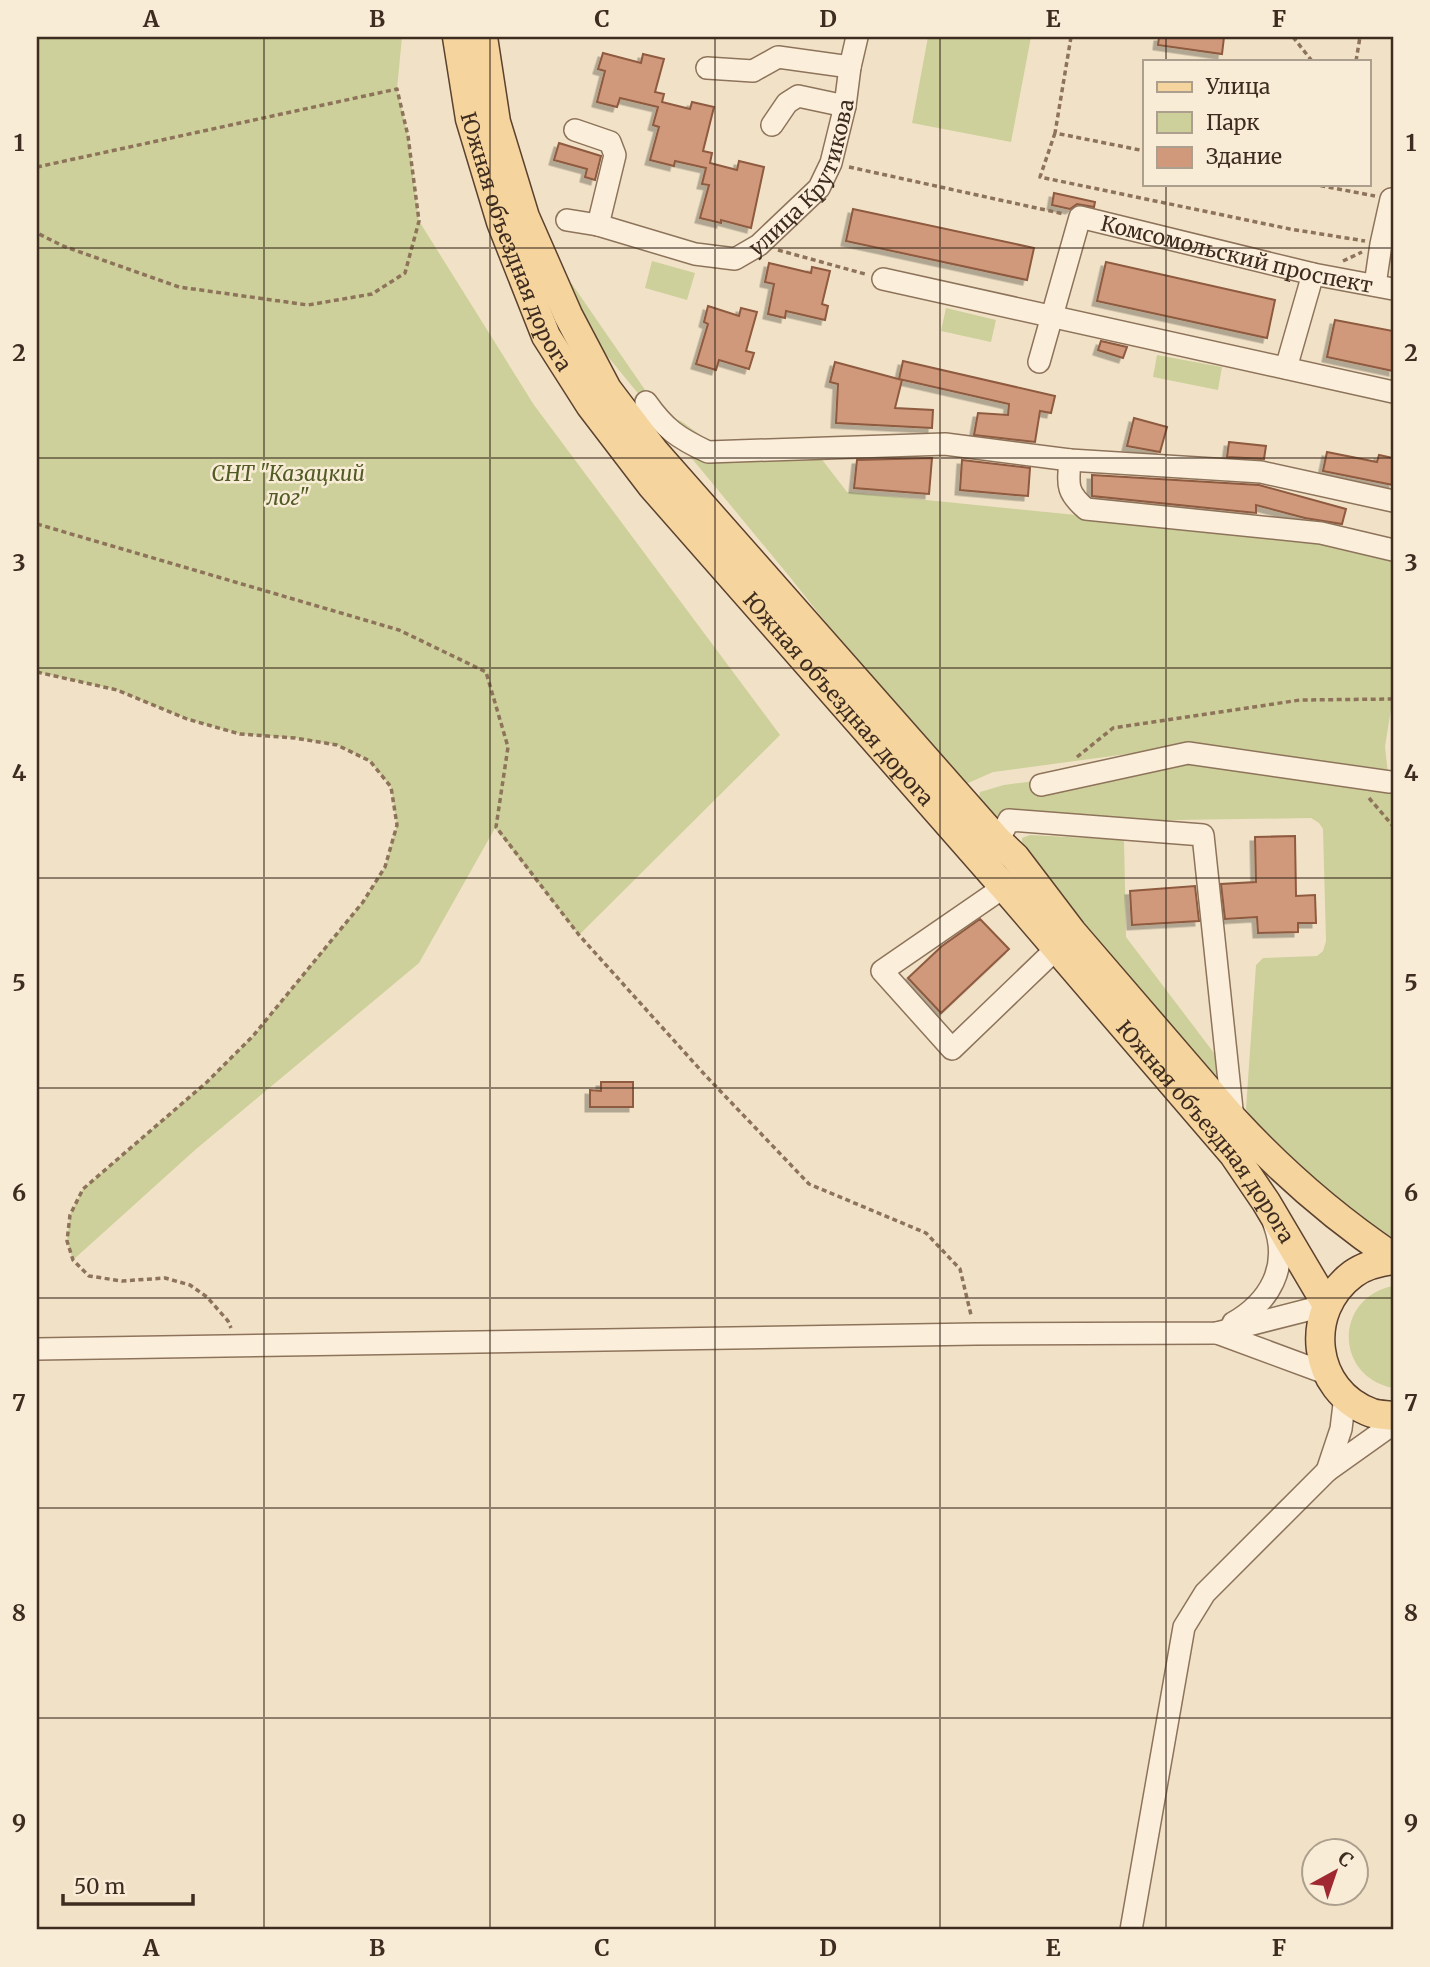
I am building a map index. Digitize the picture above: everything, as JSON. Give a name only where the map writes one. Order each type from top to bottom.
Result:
[{"type":"main road","name":"Южная объездная дорога","points":[[457,37],[470,119],[481,158],[501,222],[546,336],[590,405],[652,486],[987,849],[1015,858],[1072,932],[1259,1148],[1317,1200],[1393,1259]]},
{"type":"main road","name":"Южная объездная дорога","points":[[483,37],[496,122],[525,217],[568,315],[607,389],[654,451],[771,581],[987,849],[1004,887],[1234,1155],[1266,1202],[1327,1305]]},
{"type":"main road","points":[[1393,1259],[1374,1263],[1355,1272],[1339,1286],[1327,1305],[1320,1327],[1320,1351],[1336,1385],[1372,1413],[1393,1416]]},
{"type":"street","name":"улица Крутикова","points":[[567,220],[598,225],[695,254],[735,259],[759,245],[819,188],[831,163],[845,106],[857,37]]},
{"type":"street","points":[[707,68],[752,71],[778,57],[850,67]]},
{"type":"street","points":[[772,125],[786,103],[798,96],[845,106]]},
{"type":"street","points":[[575,130],[610,142],[615,155],[598,225]]},
{"type":"street","points":[[1384,287],[1381,244],[1392,200]]},
{"type":"street","points":[[1040,362],[1080,217]]},
{"type":"street","name":"Комсомольский проспект","points":[[1080,217],[1314,274],[1384,287]]},
{"type":"street","points":[[1286,368],[1314,274]]},
{"type":"street","points":[[883,279],[1393,392]]},
{"type":"street","points":[[646,402],[662,425],[686,442],[708,452],[945,444],[1070,460],[1261,472],[1393,500]]},
{"type":"street","points":[[1070,460],[1068,487],[1073,498],[1086,509],[1321,533],[1393,550]]},
{"type":"street","points":[[1041,785],[1188,753],[1390,782]]},
{"type":"street","points":[[987,849],[1009,820],[1203,835],[1233,1119]]},
{"type":"street","points":[[1004,887],[882,971],[952,1049],[1056,949]]},
{"type":"street","points":[[1217,1332],[1247,1315],[1264,1300],[1275,1279],[1279,1236],[1266,1202]]},
{"type":"street","points":[[37,1349],[1217,1332],[1327,1305]]},
{"type":"street","points":[[1217,1332],[1336,1385],[1341,1429],[1327,1471]]},
{"type":"street","points":[[1131,1930],[1184,1627],[1205,1593],[1327,1471],[1393,1424]]},
{"type":"path","points":[[1071,37],[1055,133],[1040,177],[1290,229],[1381,244]]},
{"type":"path","points":[[1293,37],[1311,60]]},
{"type":"path","points":[[1356,60],[1360,37]]},
{"type":"path","points":[[37,167],[397,89],[408,136],[419,221],[405,273],[372,294],[308,305],[179,287],[63,246],[37,233]]},
{"type":"path","points":[[1055,133],[1143,151]]},
{"type":"path","points":[[831,163],[1080,217]]},
{"type":"path","points":[[1322,186],[1392,200]]},
{"type":"path","points":[[1314,274],[1381,244]]},
{"type":"path","points":[[759,245],[883,279]]},
{"type":"path","points":[[37,524],[399,630],[486,673],[508,747],[496,827],[579,935],[705,1075],[809,1184],[926,1233],[960,1269],[976,1334]]},
{"type":"path","points":[[37,672],[117,690],[187,719],[240,734],[295,738],[337,745],[370,761],[391,787],[397,825],[385,867],[362,902],[253,1036],[207,1082],[83,1189],[70,1215],[66,1241],[73,1260],[89,1276],[122,1281],[165,1278],[190,1284],[207,1297],[228,1321],[239,1346]]},
{"type":"path","points":[[1072,761],[1113,728],[1300,700],[1393,699]]},
{"type":"path","points":[[1353,777],[1393,826]]},
{"type":"green space","name":"СНТ \"Казацкий лог\"","points":[[37,37],[402,37],[397,89],[408,136],[419,221],[534,405],[780,735],[579,935],[495,828],[419,963],[195,1150],[73,1260],[67,1241],[70,1215],[83,1189],[207,1082],[253,1036],[363,902],[385,867],[397,825],[391,787],[370,761],[337,745],[295,738],[240,734],[187,719],[117,690],[37,672]]},
{"type":"green space","points":[[928,37],[1031,37],[1011,142],[912,123]]},
{"type":"green space","points":[[652,261],[695,273],[687,300],[645,288]]},
{"type":"green space","points":[[567,282],[572,284],[652,400],[668,417],[681,421],[725,453],[820,457],[847,492],[1303,538],[1393,560],[1393,696],[1385,747],[1388,774],[1187,746],[993,772],[957,788],[789,576],[594,340]]},
{"type":"green space","points":[[946,308],[996,320],[991,342],[941,331]]},
{"type":"green space","points":[[1157,355],[1222,367],[1218,390],[1153,377]]},
{"type":"green space","points":[[1190,760],[1393,788],[1393,1237],[1371,1229],[1263,1135],[1246,1109],[1256,965],[1263,958],[1317,956],[1323,951],[1326,941],[1323,829],[1319,823],[1311,818],[991,823],[978,801],[980,792],[1004,785]]},
{"type":"green space","points":[[1030,835],[1124,840],[1126,937],[1217,1057],[1217,1082],[1023,851],[1022,838]]},
{"type":"green space","points":[[1393,1286],[1393,1388],[1374,1381],[1360,1369],[1352,1354],[1349,1337],[1352,1320],[1360,1305],[1374,1293]]},
{"type":"building","points":[[1159,37],[1224,37],[1222,54],[1158,45]]},
{"type":"building","points":[[603,53],[641,63],[643,54],[664,59],[655,92],[664,94],[662,102],[690,109],[692,102],[714,107],[703,151],[712,153],[710,163],[737,170],[739,161],[764,167],[751,228],[700,218],[709,185],[702,184],[706,168],[675,161],[674,166],[650,160],[659,127],[653,125],[658,107],[620,98],[617,107],[597,102],[605,71],[598,69]]},
{"type":"building","points":[[559,143],[601,156],[595,180],[585,177],[587,169],[554,160]]},
{"type":"building","points":[[1054,193],[1095,202],[1094,207],[1077,204],[1070,209],[1052,205]]},
{"type":"building","points":[[853,209],[1034,248],[1027,280],[846,241]]},
{"type":"building","points":[[1106,262],[1275,300],[1267,338],[1097,301]]},
{"type":"building","points":[[769,263],[811,273],[812,267],[830,271],[822,304],[828,306],[825,320],[786,311],[785,318],[768,314],[774,284],[765,282]]},
{"type":"building","points":[[708,306],[739,316],[741,308],[757,312],[746,351],[754,353],[749,369],[719,360],[716,370],[696,364],[708,324],[704,322]]},
{"type":"building","points":[[1335,320],[1393,331],[1393,371],[1327,357]]},
{"type":"building","points":[[1101,341],[1127,347],[1123,358],[1098,350]]},
{"type":"building","points":[[903,361],[1055,396],[1051,413],[1040,411],[1035,442],[974,435],[978,413],[1008,415],[1009,404],[899,379]]},
{"type":"building","points":[[835,362],[902,380],[895,408],[933,410],[932,428],[836,423],[838,384],[830,382]]},
{"type":"building","points":[[1134,418],[1167,427],[1160,452],[1127,446]]},
{"type":"building","points":[[1229,442],[1266,446],[1264,459],[1227,457]]},
{"type":"building","points":[[1327,452],[1377,462],[1379,455],[1393,458],[1393,485],[1323,471]]},
{"type":"building","points":[[932,458],[929,494],[854,488],[857,460]]},
{"type":"building","points":[[962,460],[1030,468],[1028,496],[960,490]]},
{"type":"building","points":[[1092,475],[1259,485],[1346,509],[1342,524],[1305,518],[1256,505],[1256,513],[1092,496]]},
{"type":"building","points":[[1295,836],[1296,896],[1315,895],[1316,923],[1298,923],[1298,932],[1258,933],[1257,917],[1225,919],[1221,884],[1256,882],[1255,837]]},
{"type":"building","points":[[1195,886],[1199,921],[1132,925],[1130,891]]},
{"type":"building","points":[[980,919],[1009,949],[941,1013],[908,978],[942,946]]},
{"type":"building","points":[[601,1082],[633,1082],[633,1107],[590,1107],[590,1090],[601,1091]]}]
